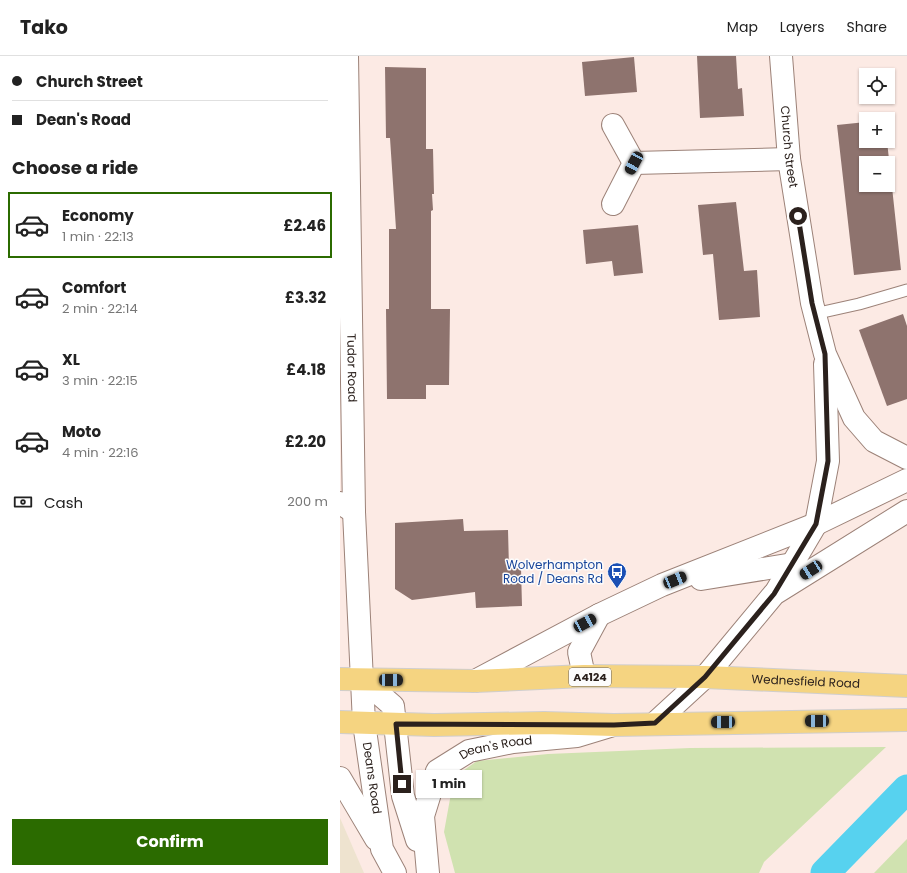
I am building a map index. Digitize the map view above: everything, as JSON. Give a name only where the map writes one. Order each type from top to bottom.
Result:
[{"type":"main road","name":"A4124","points":[[340,679],[475,681],[584,676],[705,677]]},
{"type":"main road","name":"Wednesfield Road","points":[[705,677],[907,686]]},
{"type":"main road","points":[[340,722],[396,724],[614,725],[655,723],[907,720]]},
{"type":"street","name":"Tudor Road","points":[[347,56],[347,507],[363,680]]},
{"type":"street","name":"Church Street","points":[[781,56],[789,159],[814,314],[825,354],[854,418],[874,441],[907,458]]},
{"type":"street","points":[[613,125],[634,163]]},
{"type":"street","points":[[634,163],[789,159]]},
{"type":"street","points":[[613,204],[634,163]]},
{"type":"street","name":"Church Street","points":[[774,594],[816,524],[828,461],[825,354]]},
{"type":"street","points":[[475,681],[598,615],[662,586],[816,524],[907,480]]},
{"type":"street","points":[[655,723],[705,677],[774,594],[907,510]]},
{"type":"street","points":[[662,586],[793,564]]},
{"type":"street","points":[[584,676],[579,652],[598,615]]},
{"type":"street","name":"Deans Road","points":[[363,680],[364,723],[382,849],[395,873]]},
{"type":"street","name":"Dean's Road","points":[[363,680],[393,706],[403,796],[427,873]]},
{"type":"street","name":"Dean's Road","points":[[427,873],[423,816],[437,771],[469,751],[513,742],[577,736],[614,725]]},
{"type":"street","points":[[340,778],[382,849]]},
{"type":"lane","points":[[814,314],[859,304],[907,290]]},
{"type":"shaded area","points":[[340,818],[364,873],[340,873]]},
{"type":"green space","points":[[886,747],[764,862],[759,873],[455,873],[444,832],[454,777],[477,761],[548,754],[690,748]]},
{"type":"green space","points":[[907,839],[907,873],[874,873]]},
{"type":"building","points":[[697,56],[736,56],[738,89],[742,88],[744,116],[700,118]]},
{"type":"building","points":[[634,57],[637,92],[585,96],[582,62]]},
{"type":"building","points":[[385,67],[426,68],[426,149],[433,149],[434,194],[432,194],[433,210],[431,211],[431,309],[450,309],[449,385],[426,385],[426,399],[387,399],[386,309],[389,309],[389,229],[396,229],[390,138],[386,138]]},
{"type":"building","points":[[859,123],[859,148],[888,148],[889,156],[859,156],[859,192],[893,192],[901,270],[854,275],[837,125]]},
{"type":"building","points":[[736,202],[744,271],[757,270],[760,317],[719,320],[713,254],[703,255],[698,205]]},
{"type":"building","points":[[638,225],[643,273],[614,276],[612,261],[586,264],[583,230]]},
{"type":"building","points":[[903,314],[907,326],[907,399],[887,406],[859,330]]},
{"type":"building","points":[[463,519],[464,531],[508,530],[509,568],[521,568],[522,606],[476,608],[475,592],[412,600],[395,589],[395,523]]},
{"type":"waterway","points":[[825,873],[907,789]]},
{"type":"place","name":"Wolverhampton Road / Deans Rd","points":[[617,589]]},
{"type":"route","points":[[402,784],[396,724],[434,725],[544,723],[614,725],[655,723],[705,677],[730,645],[774,594],[816,524],[828,461],[825,354],[812,303],[798,216]]}]
